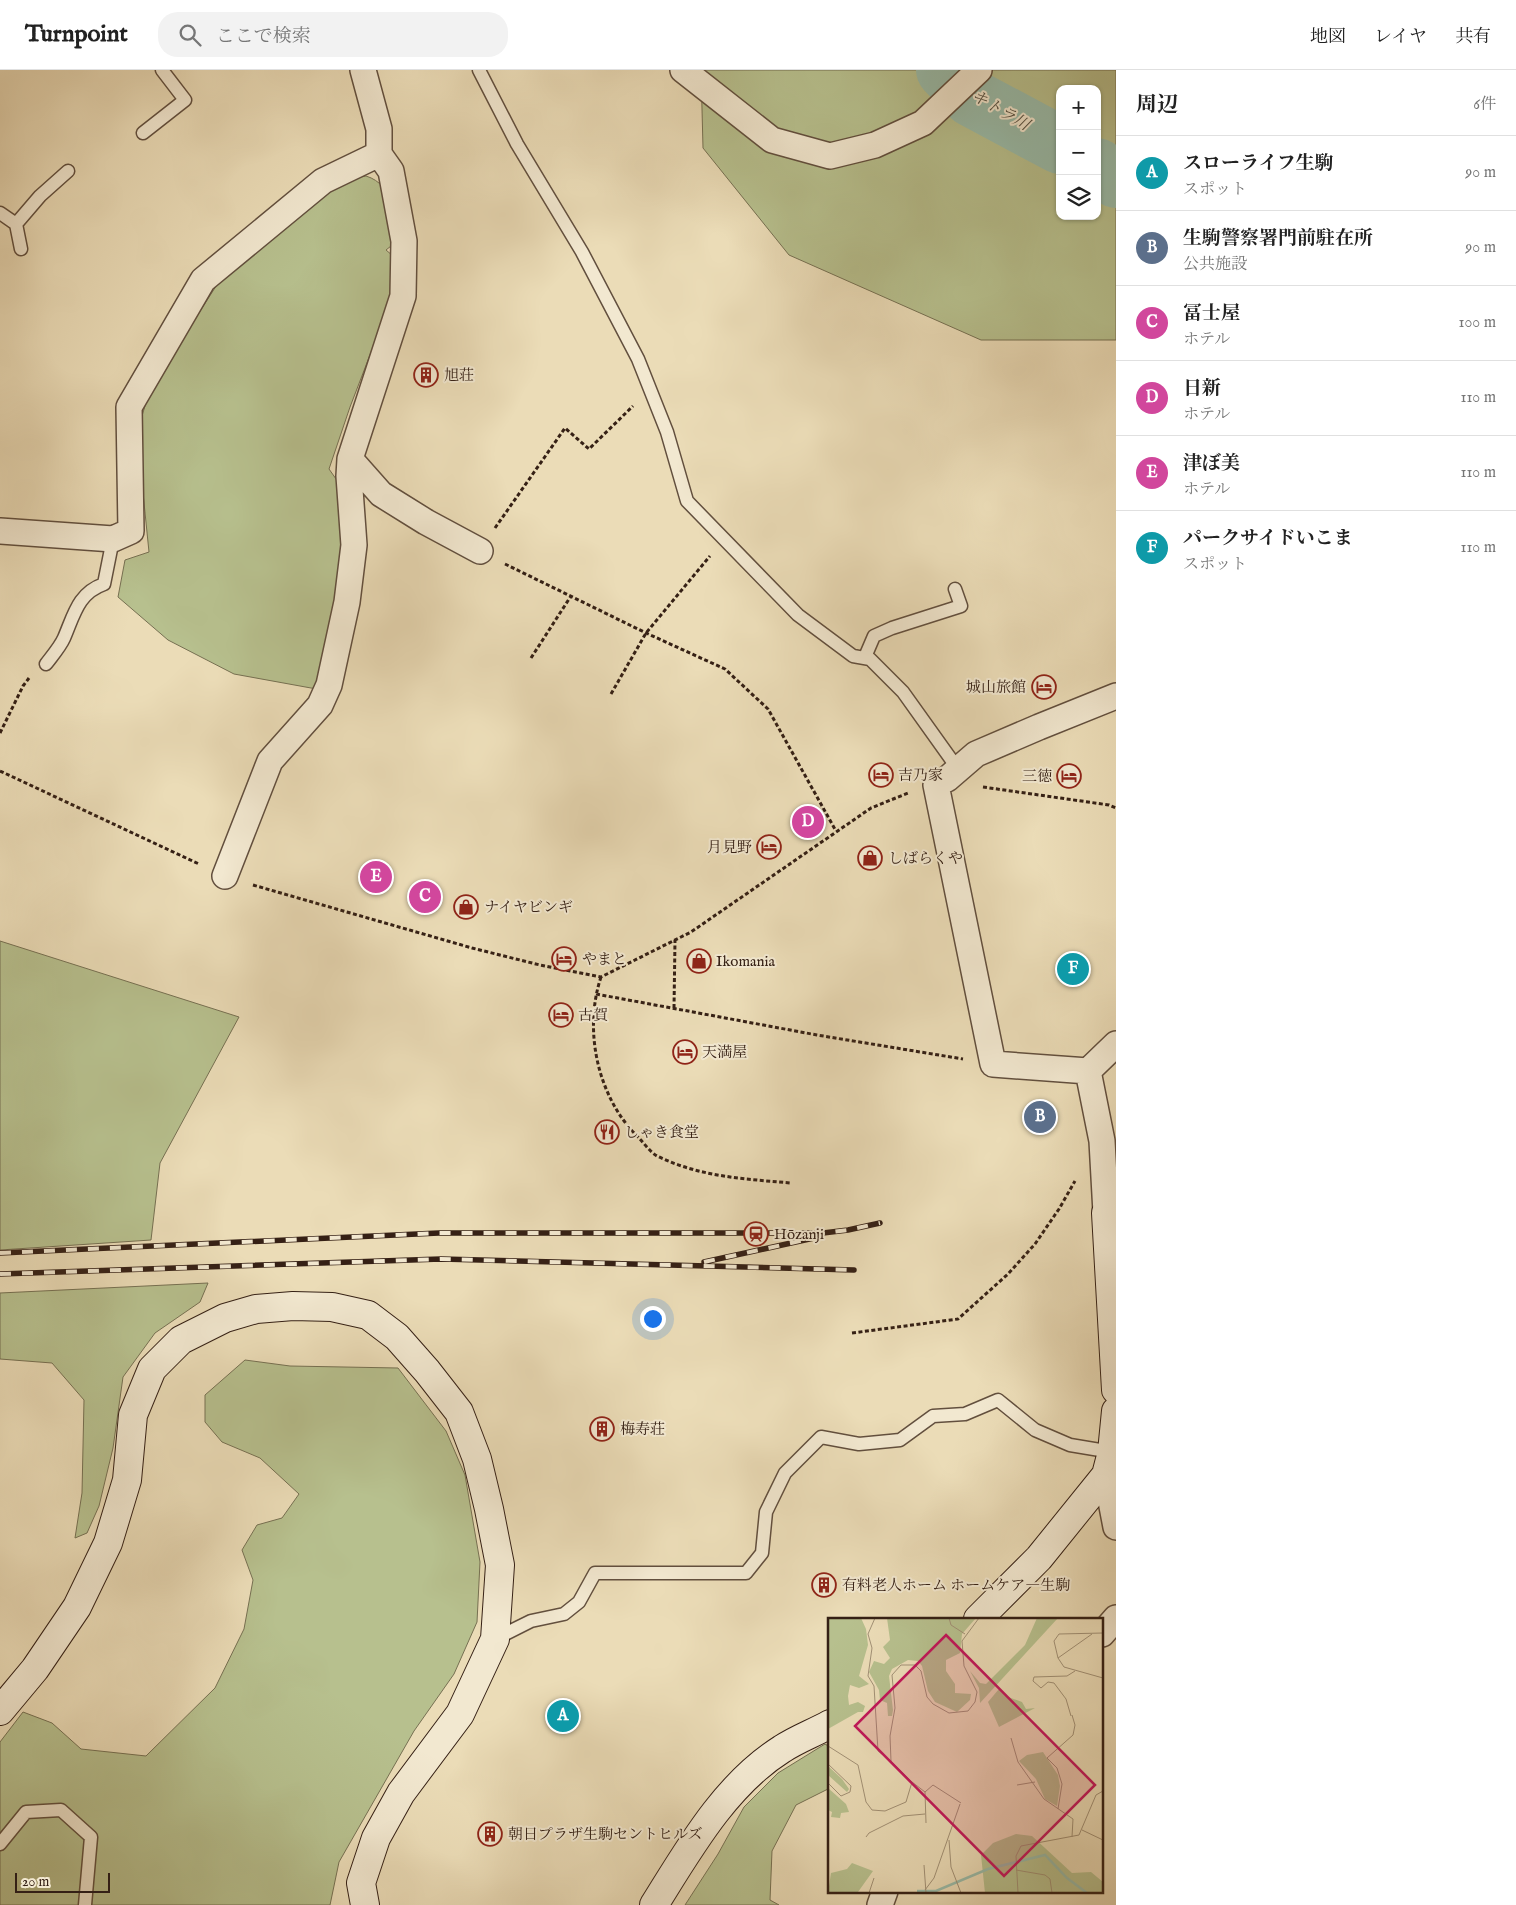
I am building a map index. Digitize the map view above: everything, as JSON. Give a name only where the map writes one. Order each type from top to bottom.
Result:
[{"type":"main road","points":[[1106,1213],[1116,1390]]},
{"type":"main road","points":[[0,1711],[35,1669],[77,1608],[108,1542],[127,1480],[133,1415],[152,1368],[180,1340],[225,1318],[256,1309],[293,1306],[332,1307],[368,1315],[396,1337],[427,1371],[458,1412],[477,1459],[500,1565],[496,1639],[460,1714],[401,1793],[376,1838],[362,1883],[365,1905]]},
{"type":"main road","points":[[979,1618],[1039,1558],[1109,1463],[1116,1411]]},
{"type":"main road","points":[[654,1905],[691,1845],[717,1810],[753,1772],[782,1749],[828,1725]]},
{"type":"street","points":[[225,876],[270,761],[320,705],[329,685],[347,602],[354,545],[348,476],[350,459],[403,296],[404,241],[391,171],[378,154],[379,128],[363,70]]},
{"type":"street","points":[[683,70],[772,140],[830,156],[875,145],[923,123],[979,70]]},
{"type":"street","points":[[0,531],[113,539],[131,531],[129,407],[203,280],[323,181],[378,154]]},
{"type":"street","points":[[350,459],[381,494],[426,522],[480,551]]},
{"type":"street","points":[[1116,696],[1039,726],[976,754],[947,778],[993,1064],[1088,1071],[1116,1044]]},
{"type":"street","points":[[1088,1071],[1102,1140],[1106,1213]]},
{"type":"street","points":[[1109,1463],[1116,1528]]},
{"type":"street","points":[[1104,1632],[1116,1618]]},
{"type":"street","points":[[880,1905],[886,1892]]},
{"type":"lane","points":[[143,133],[185,100],[162,70]]},
{"type":"lane","points":[[480,70],[517,144],[582,252],[638,358],[667,432],[687,501],[798,615],[853,656],[870,659],[904,692],[947,778]]},
{"type":"lane","points":[[16,224],[40,196],[68,171]]},
{"type":"lane","points":[[0,213],[16,224],[21,249]]},
{"type":"lane","points":[[46,664],[63,640],[77,606],[92,588],[104,584],[113,539]]},
{"type":"lane","points":[[865,657],[874,636],[901,625],[961,606],[955,588]]},
{"type":"lane","points":[[496,1639],[531,1621],[564,1614],[579,1602],[595,1573],[746,1573],[762,1553],[766,1512],[785,1473],[821,1437],[858,1444],[900,1440],[933,1416],[965,1414],[998,1400],[1035,1430],[1109,1463]]},
{"type":"lane","points":[[0,1844],[26,1812],[61,1810],[91,1837],[85,1905]]},
{"type":"path","points":[[650,390],[589,449],[566,428],[480,551],[646,633],[725,669],[768,709],[836,830]]},
{"type":"path","points":[[611,694],[646,633],[723,540]]},
{"type":"path","points":[[531,658],[571,596]]},
{"type":"path","points":[[0,733],[23,686],[32,673],[46,664]]},
{"type":"path","points":[[0,771],[225,876],[472,948],[540,965],[600,977],[690,932],[836,830],[871,808],[947,778],[971,785],[1110,805],[1116,808]]},
{"type":"path","points":[[674,1008],[675,940]]},
{"type":"path","points":[[600,977],[596,993],[594,1025],[598,1069],[610,1101],[630,1129],[655,1155],[692,1170],[717,1176],[791,1183]]},
{"type":"path","points":[[596,993],[817,1035],[993,1064]]},
{"type":"path","points":[[852,1333],[958,1319],[1008,1274],[1035,1244],[1059,1209],[1076,1178]]},
{"type":"green space","points":[[701,70],[1116,70],[1116,340],[981,340],[789,255],[703,148]]},
{"type":"green space","points":[[366,176],[375,180],[382,187],[391,203],[396,242],[386,250],[399,261],[393,295],[350,407],[329,469],[341,486],[345,581],[322,690],[234,674],[168,640],[118,597],[125,560],[149,552],[140,463],[142,416],[150,389],[220,280],[265,239],[348,179]]},
{"type":"green space","points":[[0,941],[239,1017],[160,1163],[151,1240],[0,1250]]},
{"type":"green space","points":[[208,1283],[200,1302],[155,1333],[123,1377],[113,1448],[99,1506],[87,1533],[75,1538],[82,1493],[84,1400],[52,1363],[0,1359],[0,1293]]},
{"type":"green space","points":[[245,1360],[290,1366],[398,1368],[446,1431],[465,1475],[480,1562],[477,1622],[454,1674],[414,1731],[339,1862],[330,1905],[0,1905],[0,1742],[23,1712],[52,1723],[81,1749],[146,1756],[215,1688],[244,1629],[253,1580],[242,1550],[257,1525],[282,1518],[299,1494],[260,1458],[222,1442],[205,1422],[205,1395]]},
{"type":"green space","points":[[825,1744],[828,1746],[828,1789],[796,1805],[772,1851],[770,1900],[779,1905],[685,1905],[718,1854],[744,1807],[778,1773]]},
{"type":"waterway","name":"キトラ川","points":[[945,70],[972,98],[1056,143]]},
{"type":"waterway","name":"キトラ川","points":[[1101,170],[1116,179]]},
{"type":"railway","points":[[0,1253],[439,1233],[823,1233],[880,1223]]},
{"type":"railway","points":[[704,1262],[814,1238]]},
{"type":"railway","points":[[0,1274],[441,1259],[854,1270]]},
{"type":"place","name":"旭荘","points":[[426,375]]},
{"type":"place","name":"城山旅館","points":[[1044,687]]},
{"type":"place","name":"吉乃家","points":[[881,775]]},
{"type":"place","name":"三徳","points":[[1069,776]]},
{"type":"place","name":"日新","points":[[808,822]]},
{"type":"place","name":"月見野","points":[[769,847]]},
{"type":"place","name":"しばらくや","points":[[870,858]]},
{"type":"place","name":"津ぼ美","points":[[376,877]]},
{"type":"place","name":"冨士屋","points":[[425,897]]},
{"type":"place","name":"ナイヤビンギ","points":[[466,907]]},
{"type":"place","name":"やまと","points":[[564,959]]},
{"type":"place","name":"Ikomania","points":[[699,961]]},
{"type":"place","name":"パークサイドいこま","points":[[1073,969]]},
{"type":"place","name":"古賀","points":[[561,1015]]},
{"type":"place","name":"天満屋","points":[[685,1052]]},
{"type":"place","name":"生駒警察署門前駐在所","points":[[1040,1117]]},
{"type":"place","name":"しゃき食堂","points":[[607,1132]]},
{"type":"place","name":"Hōzanji","points":[[756,1234]]},
{"type":"place","name":"梅寿荘","points":[[602,1429]]},
{"type":"place","name":"有料老人ホーム ホームケア―生駒","points":[[824,1585]]},
{"type":"place","name":"スローライフ生駒","points":[[563,1716]]},
{"type":"place","name":"朝日プラザ生駒セントヒルズ","points":[[490,1834]]}]
